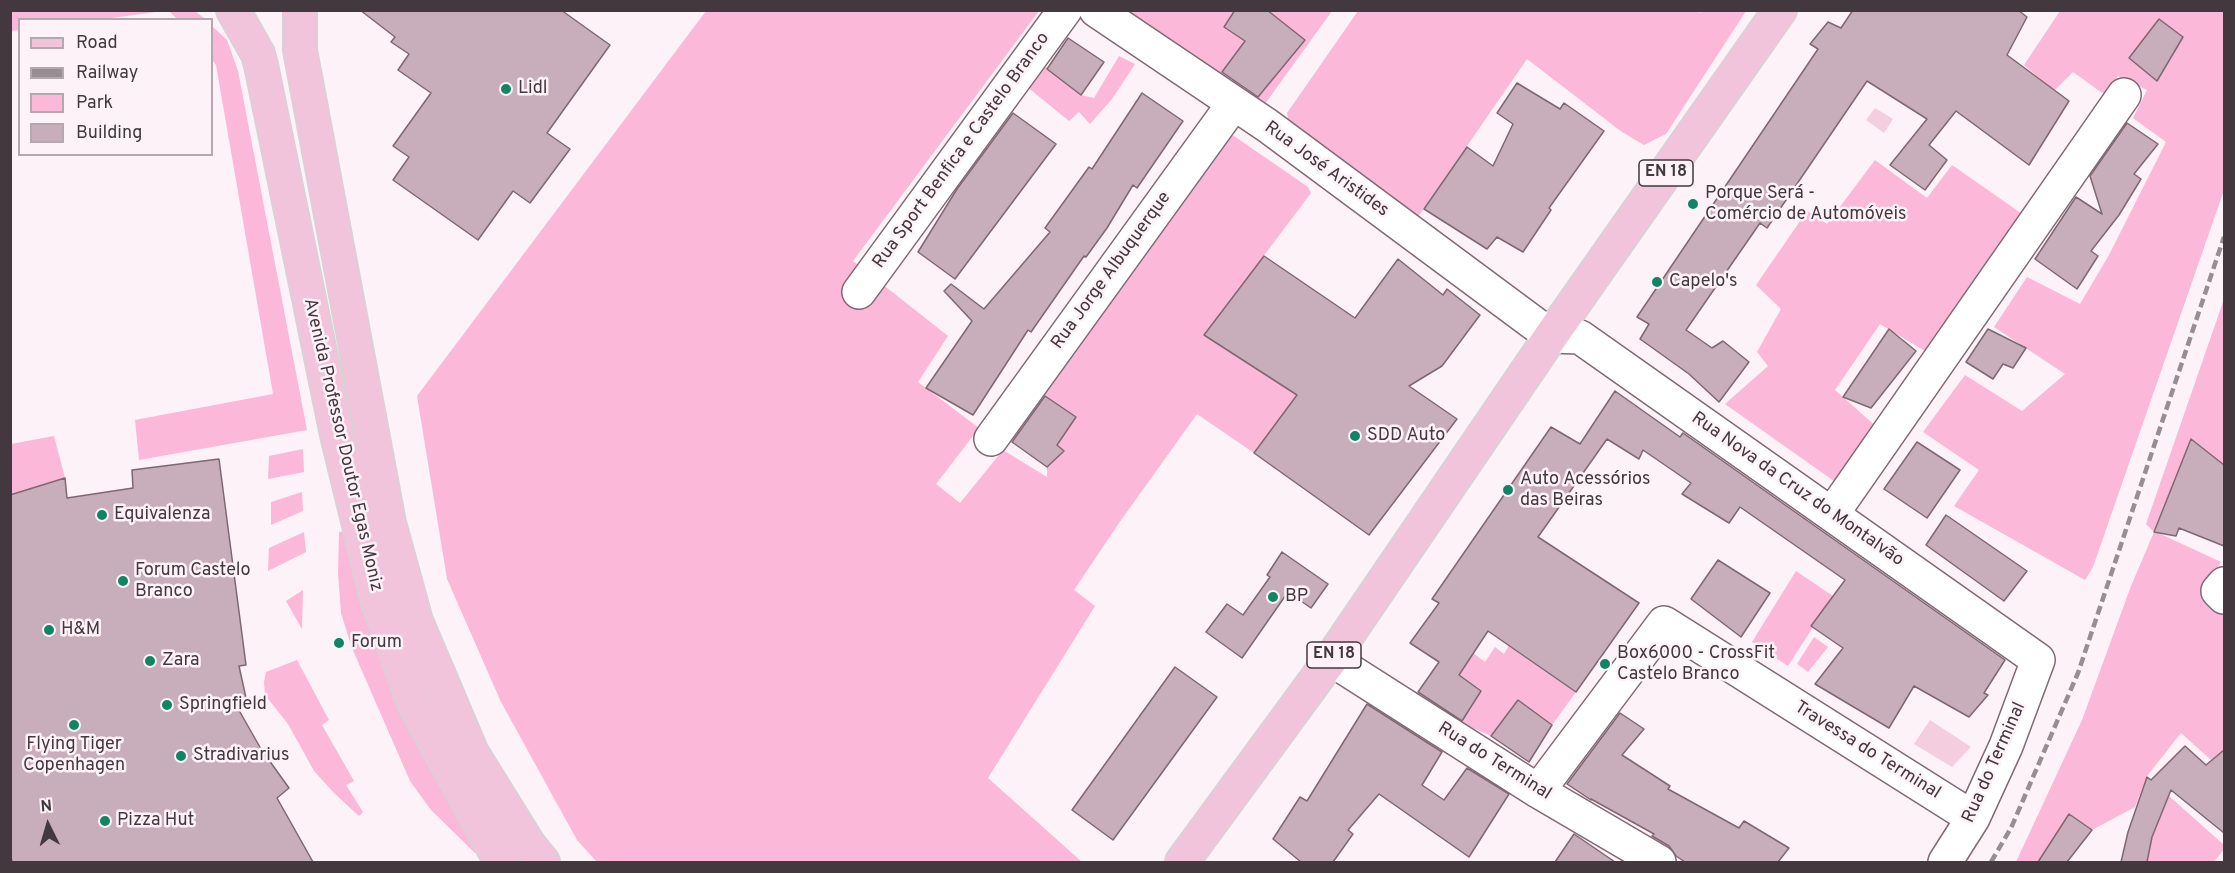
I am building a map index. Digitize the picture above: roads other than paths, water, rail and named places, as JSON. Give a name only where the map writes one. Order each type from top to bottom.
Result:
[{"type":"main road","name":"Avenida Professor Doutor Egas Moniz","points":[[232,10],[258,54],[261,65],[336,435],[377,599],[414,703],[501,862]]},
{"type":"main road","name":"Avenida Professor Doutor Egas Moniz","points":[[300,10],[300,50],[364,392],[389,523],[416,621],[472,753],[530,846],[543,862]]},
{"type":"main road","name":"EN 18","points":[[1182,862],[1331,659],[1551,336],[1780,10]]},
{"type":"street","name":"Rua Sport Benfica e Castelo Branco","points":[[859,292],[1065,10]]},
{"type":"street","name":"Rua José Aristides","points":[[1096,10],[1268,126],[1551,336]]},
{"type":"street","points":[[1832,514],[2124,95]]},
{"type":"street","name":"Rua Jorge Albuquerque","points":[[991,439],[1234,103]]},
{"type":"street","name":"Rua Nova da Cruz do Montalvão","points":[[1551,336],[1580,337],[2038,660]]},
{"type":"street","name":"Travessa do Terminal","points":[[1538,791],[1665,623],[1973,818]]},
{"type":"street","name":"Rua do Terminal","points":[[1331,659],[1538,791],[1659,862]]},
{"type":"street","name":"Rua do Terminal","points":[[1945,862],[1973,818],[2006,746],[2038,660]]},
{"type":"railway","points":[[1991,862],[2011,828],[2078,673],[2224,237]]},
{"type":"place","name":"Lidl","points":[[506,89]]},
{"type":"place","name":"Porque Será - Comércio de Automóveis","points":[[1693,204]]},
{"type":"place","name":"Capelo's","points":[[1657,282]]},
{"type":"place","name":"SDD Auto","points":[[1355,436]]},
{"type":"place","name":"Auto Acessórios das Beiras","points":[[1508,490]]},
{"type":"place","name":"Equivalenza","points":[[102,515]]},
{"type":"place","name":"Forum Castelo Branco","points":[[123,581]]},
{"type":"place","name":"BP","points":[[1273,597]]},
{"type":"place","name":"H&M","points":[[49,630]]},
{"type":"place","name":"Forum","points":[[339,643]]},
{"type":"place","name":"Zara","points":[[150,661]]},
{"type":"place","name":"Box6000 - CrossFit Castelo Branco","points":[[1605,664]]},
{"type":"place","name":"Springfield","points":[[167,705]]},
{"type":"place","name":"Flying Tiger Copenhagen","points":[[74,725]]},
{"type":"place","name":"Stradivarius","points":[[181,756]]},
{"type":"place","name":"Pizza Hut","points":[[105,821]]}]
